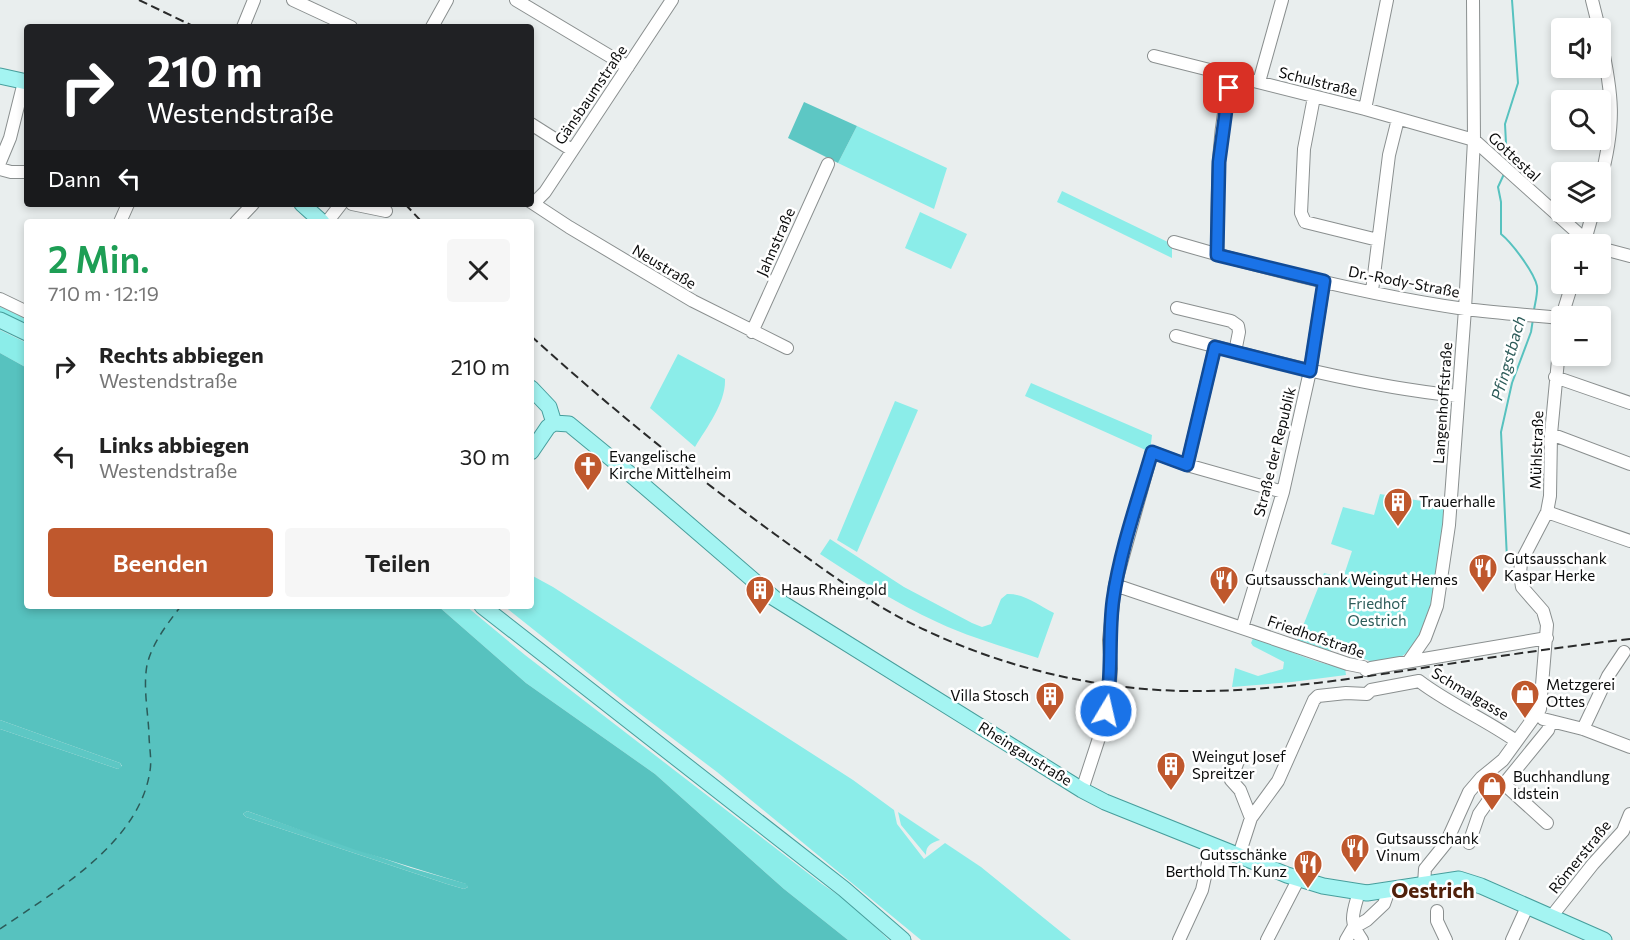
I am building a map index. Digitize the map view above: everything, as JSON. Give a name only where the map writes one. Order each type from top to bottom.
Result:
[{"type":"main road","points":[[0,76],[24,82]]},
{"type":"main road","points":[[305,207],[319,219]]},
{"type":"main road","points":[[0,320],[24,332]]},
{"type":"main road","points":[[534,391],[549,407],[554,423],[544,431],[534,447]]},
{"type":"main road","name":"Rheingaustraße","points":[[554,423],[569,424],[578,429],[774,598],[1082,790],[1105,802],[1323,886],[1367,893],[1459,879],[1604,940]]},
{"type":"main road","points":[[487,609],[844,890],[903,940]]},
{"type":"street","points":[[244,24],[254,0]]},
{"type":"street","points":[[293,0],[345,24]]},
{"type":"street","points":[[434,24],[447,0]]},
{"type":"street","points":[[516,0],[628,67]]},
{"type":"street","name":"Gänsbaumstraße","points":[[534,201],[545,192],[672,0]]},
{"type":"street","points":[[1259,82],[1282,0]]},
{"type":"street","points":[[1365,109],[1388,0]]},
{"type":"street","name":"Gottestal","points":[[1473,0],[1474,140],[1576,234]]},
{"type":"street","points":[[1592,0],[1596,18]]},
{"type":"street","name":"Schulstraße","points":[[1154,56],[1365,109],[1474,140]]},
{"type":"street","points":[[1217,255],[1219,162],[1232,75]]},
{"type":"street","points":[[1606,162],[1612,115],[1609,78]]},
{"type":"street","points":[[0,162],[10,138],[24,89]]},
{"type":"street","points":[[1314,97],[1304,149],[1301,213],[1305,222],[1378,240]]},
{"type":"street","points":[[1372,291],[1389,154],[1398,119]]},
{"type":"street","points":[[534,126],[572,150]]},
{"type":"street","name":"Langenhoffstraße","points":[[1409,662],[1425,638],[1437,606],[1449,525],[1465,309],[1474,140]]},
{"type":"street","name":"Jahnstraße","points":[[752,332],[828,164]]},
{"type":"street","points":[[0,169],[24,172]]},
{"type":"street","name":"Neustraße","points":[[534,204],[693,301],[787,348]]},
{"type":"street","points":[[239,219],[250,207]]},
{"type":"street","points":[[329,219],[339,207]]},
{"type":"street","points":[[377,219],[389,208]]},
{"type":"street","name":"Dr.-Rody-Straße","points":[[1174,242],[1217,255],[1372,291],[1465,309],[1551,316]]},
{"type":"street","points":[[1611,251],[1630,256]]},
{"type":"street","name":"Straße der Republik","points":[[1242,628],[1282,492],[1310,371],[1324,281]]},
{"type":"street","points":[[0,299],[24,311]]},
{"type":"street","points":[[1177,308],[1231,321],[1238,326],[1235,352]]},
{"type":"street","points":[[1176,336],[1310,371],[1414,391],[1458,396]]},
{"type":"street","points":[[1187,465],[1215,347]]},
{"type":"street","name":"Mühlstraße","points":[[1424,884],[1425,869],[1446,843],[1462,805],[1474,785],[1503,760],[1537,716],[1542,700],[1547,625],[1543,611],[1522,587],[1520,574],[1521,562],[1547,512],[1550,496],[1551,434],[1556,366]]},
{"type":"street","points":[[1555,377],[1630,403]]},
{"type":"street","points":[[1551,434],[1630,464]]},
{"type":"street","points":[[1082,790],[1100,735],[1109,695],[1111,669],[1109,640],[1115,585],[1152,452],[1187,465],[1282,492]]},
{"type":"street","points":[[1547,512],[1630,541]]},
{"type":"street","name":"Friedhofstraße","points":[[1115,585],[1366,670],[1547,638]]},
{"type":"street","points":[[1583,729],[1608,676],[1624,652]]},
{"type":"street","points":[[1366,670],[1371,690]]},
{"type":"street","name":"Schmalgasse","points":[[1251,818],[1278,781],[1316,698],[1325,695],[1367,694],[1371,690],[1419,681],[1516,741]]},
{"type":"street","points":[[1537,716],[1583,729],[1630,747]]},
{"type":"street","points":[[1469,843],[1479,814],[1548,730],[1551,721]]},
{"type":"street","points":[[1238,761],[1231,780],[1240,790],[1251,818],[1239,855]]},
{"type":"street","points":[[1504,784],[1546,823]]},
{"type":"street","points":[[1462,805],[1479,814]]},
{"type":"street","name":"Römerstraße","points":[[1551,917],[1593,864],[1623,831],[1630,814]]},
{"type":"street","points":[[1179,940],[1202,890],[1212,845]]},
{"type":"street","points":[[1267,940],[1299,878]]},
{"type":"street","points":[[1346,940],[1353,928],[1367,920],[1384,904],[1389,890]]},
{"type":"street","points":[[1359,892],[1352,919],[1353,928],[1362,940]]},
{"type":"street","points":[[1512,940],[1527,907]]},
{"type":"street","points":[[1437,911],[1437,921],[1446,940]]},
{"type":"green space","points":[[857,126],[947,168],[934,209],[838,163]]},
{"type":"green space","points":[[1062,191],[1172,244],[1172,258],[1057,202]]},
{"type":"green space","points":[[920,212],[967,234],[951,269],[905,248]]},
{"type":"green space","points":[[0,304],[24,316],[24,324],[0,312]]},
{"type":"green space","points":[[0,330],[24,342],[24,366],[0,353]]},
{"type":"green space","points":[[678,354],[725,379],[719,406],[695,447],[650,408]]},
{"type":"green space","points":[[1031,383],[1152,435],[1150,452],[1025,396]]},
{"type":"green space","points":[[895,401],[918,410],[857,552],[837,540]]},
{"type":"green space","name":"Friedhof Oestrich","points":[[1380,494],[1445,505],[1431,607],[1419,637],[1409,651],[1401,657],[1373,662],[1332,648],[1330,652],[1297,641],[1324,573],[1343,578],[1352,551],[1331,544],[1343,507],[1374,515]]},
{"type":"green space","points":[[830,539],[904,587],[982,627],[991,624],[1001,599],[1007,594],[1025,598],[1054,613],[1038,658],[949,627],[892,599],[820,554]]},
{"type":"green space","points":[[534,577],[853,780],[894,810],[897,824],[924,859],[945,843],[981,867],[1071,940],[921,940],[717,772],[508,609],[534,609]]},
{"type":"green space","points":[[441,609],[470,609],[525,655],[822,884],[850,903],[889,940],[848,940],[784,889],[655,774],[526,683]]},
{"type":"green space","points":[[1254,636],[1310,659],[1345,668],[1346,675],[1232,687],[1235,668],[1258,676],[1283,669],[1284,662],[1253,646],[1251,643]]},
{"type":"green space","points":[[898,812],[940,840],[930,845],[926,855],[901,825]]},
{"type":"shaded area","points":[[804,102],[857,126],[838,163],[788,138]]},
{"type":"shaded area","points":[[0,353],[24,366],[24,609],[441,609],[526,683],[655,774],[784,889],[848,940],[0,940],[0,729],[118,769],[122,766],[120,763],[0,720]],"holes":[[[247,811],[356,850],[466,884],[468,887],[464,889],[447,884],[246,817],[243,814]]]},
{"type":"shaded area","points":[[0,720],[120,763],[122,767],[118,769],[0,729]]},
{"type":"shaded area","points":[[247,811],[411,868],[467,884],[468,887],[464,889],[447,884],[246,817],[243,814]]},
{"type":"waterway","name":"Pfingstbach","points":[[1507,163],[1505,124],[1518,83],[1512,0]]},
{"type":"waterway","name":"Pfingstbach","points":[[1504,174],[1498,187],[1501,202],[1501,234],[1532,273],[1537,286],[1534,310]]},
{"type":"waterway","name":"Pfingstbach","points":[[1507,559],[1501,432],[1512,383],[1531,332],[1533,319]]},
{"type":"ferry route","points":[[0,929],[69,882],[92,863],[130,821],[143,797],[151,766],[146,691],[147,665],[157,641],[179,609]]},
{"type":"railway","points":[[139,0],[189,24]]},
{"type":"railway","points":[[408,207],[419,219]]},
{"type":"railway","points":[[534,339],[620,414],[682,464],[848,586],[886,610],[925,630],[992,657],[1027,668],[1063,677],[1135,688],[1172,691],[1231,690],[1321,682],[1630,639]]},
{"type":"place","name":"Evangelische Kirche Mittelheim","points":[[588,492]]},
{"type":"place","name":"Trauerhalle","points":[[1398,528]]},
{"type":"place","name":"Gutsausschank Kaspar Herke","points":[[1483,594]]},
{"type":"place","name":"Gutsausschank Weingut Hemes","points":[[1224,606]]},
{"type":"place","name":"Haus Rheingold","points":[[760,616]]},
{"type":"place","name":"Metzgerei Ottes","points":[[1525,720]]},
{"type":"place","name":"Villa Stosch","points":[[1050,722]]},
{"type":"place","name":"Weingut Josef Spreitzer","points":[[1171,792]]},
{"type":"place","name":"Buchhandlung Idstein","points":[[1492,812]]},
{"type":"place","name":"Gutsausschank Vinum","points":[[1355,874]]},
{"type":"place","name":"Gutsschänke Berthold Th. Kunz","points":[[1308,890]]},
{"type":"district","name":"Oestrich","points":[[1433,891]]},
{"type":"route","points":[[1106,711],[1111,669],[1109,640],[1115,585],[1152,452],[1187,465],[1215,347],[1310,371],[1324,281],[1217,255],[1219,162],[1229,88]]}]
